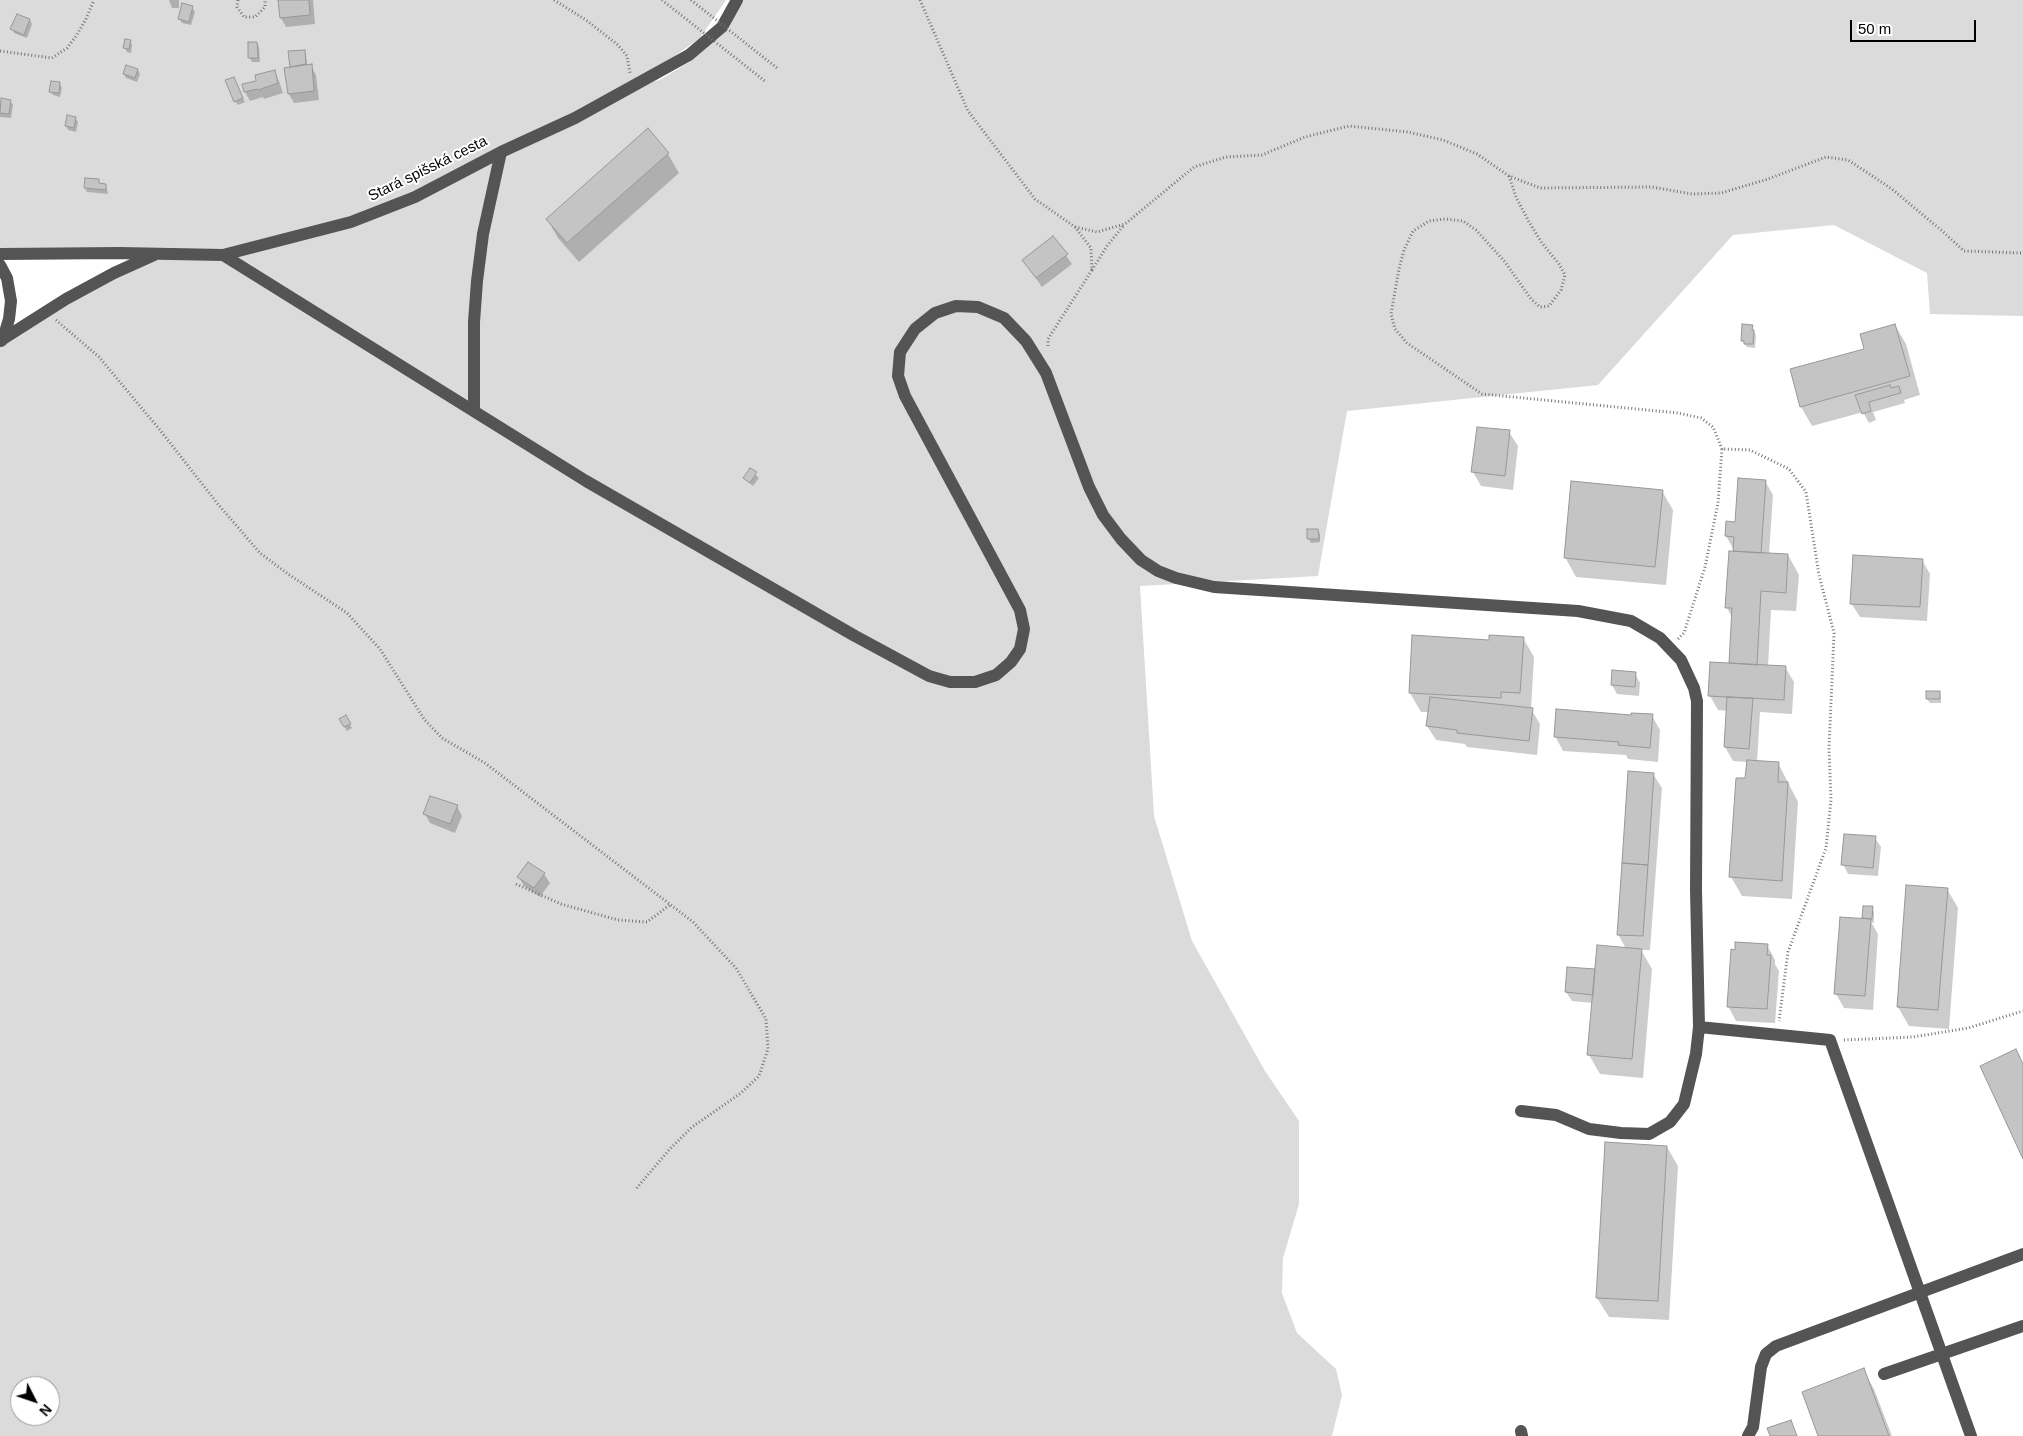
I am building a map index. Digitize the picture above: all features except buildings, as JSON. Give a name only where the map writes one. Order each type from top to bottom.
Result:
[{"type":"street","name":"Stará spišská cesta","points":[[0,254],[158,253],[223,255],[351,222],[415,197],[501,152],[575,118],[689,55],[722,27],[736,0]]},
{"type":"street","points":[[474,411],[474,339],[477,281],[483,234],[501,152]]},
{"type":"street","points":[[2,340],[114,273],[158,253]]},
{"type":"street","points":[[223,255],[594,486],[929,676],[950,682],[975,682],[996,675],[1012,662],[1020,649],[1024,629],[1020,610],[905,396],[898,376],[900,352],[915,329],[935,313],[956,306],[978,307],[1004,318],[1026,341],[1046,373],[1089,487],[1103,515],[1121,539],[1141,560],[1158,571],[1176,578],[1214,587],[1578,611],[1631,621],[1660,638],[1681,660],[1694,688],[1696,701],[1696,890],[1700,1027],[1696,1054],[1684,1104],[1670,1122],[1649,1134],[1589,1129],[1556,1115],[1521,1111]]},
{"type":"street","points":[[0,265],[7,278],[11,301],[9,319],[2,340]]},
{"type":"street","points":[[1700,1027],[1830,1040],[1971,1436]]},
{"type":"street","points":[[1748,1436],[1753,1427],[1756,1392],[1761,1367],[1766,1354],[1776,1346],[2023,1254]]},
{"type":"street","points":[[1884,1374],[2023,1326]]},
{"type":"path","points":[[0,51],[52,58],[67,48],[76,36],[94,0]]},
{"type":"path","points":[[238,0],[237,7],[244,17],[256,17],[261,13],[265,7],[265,0]]},
{"type":"path","points":[[554,0],[586,20],[618,45],[627,56],[630,68],[630,86]]},
{"type":"path","points":[[662,0],[766,82]]},
{"type":"path","points":[[691,0],[777,68]]},
{"type":"path","points":[[920,0],[968,111],[1035,199],[1075,227],[1091,248],[1092,270]]},
{"type":"path","points":[[1046,373],[1048,338],[1107,246],[1125,224],[1194,166],[1226,157],[1262,155],[1305,137],[1349,126],[1408,132],[1443,140],[1477,154],[1509,176],[1540,188],[1652,187],[1692,194],[1721,193],[1768,179],[1826,157],[1848,160],[1892,189],[1964,250],[2023,253]]},
{"type":"path","points":[[1509,176],[1516,197],[1529,222],[1560,264],[1565,275],[1561,290],[1549,306],[1540,307],[1531,299],[1505,262],[1476,230],[1463,221],[1445,219],[1429,221],[1413,232],[1404,250],[1391,314],[1395,329],[1407,343],[1482,394],[1678,413],[1701,418],[1713,427],[1722,450],[1718,503],[1705,567],[1684,633],[1671,648]]},
{"type":"path","points":[[1075,227],[1097,232],[1125,224]]},
{"type":"path","points":[[46,312],[99,357],[260,553],[347,613],[380,649],[424,719],[442,738],[485,763],[671,904],[694,922],[736,968],[766,1019],[768,1049],[758,1076],[741,1093],[692,1127],[669,1150],[635,1190]]},
{"type":"path","points":[[1722,450],[1750,450],[1789,469],[1806,492],[1820,575],[1834,632],[1829,748],[1831,800],[1829,830],[1826,848],[1788,952],[1778,1034]]},
{"type":"path","points":[[516,884],[561,904],[618,920],[647,922],[671,904]]},
{"type":"path","points":[[1830,1040],[1913,1037],[1968,1028],[2023,1011]]},
{"type":"shaded area","points":[[0,0],[726,0],[700,38],[632,86],[660,80],[691,61],[743,0],[2023,0],[2023,316],[1930,314],[1927,273],[1834,225],[1733,235],[1598,385],[1347,411],[1318,576],[1140,586],[1154,816],[1192,941],[1265,1071],[1299,1121],[1299,1204],[1283,1258],[1282,1293],[1297,1333],[1336,1369],[1342,1395],[1332,1436],[0,1436],[0,341],[157,253],[0,254]]}]
